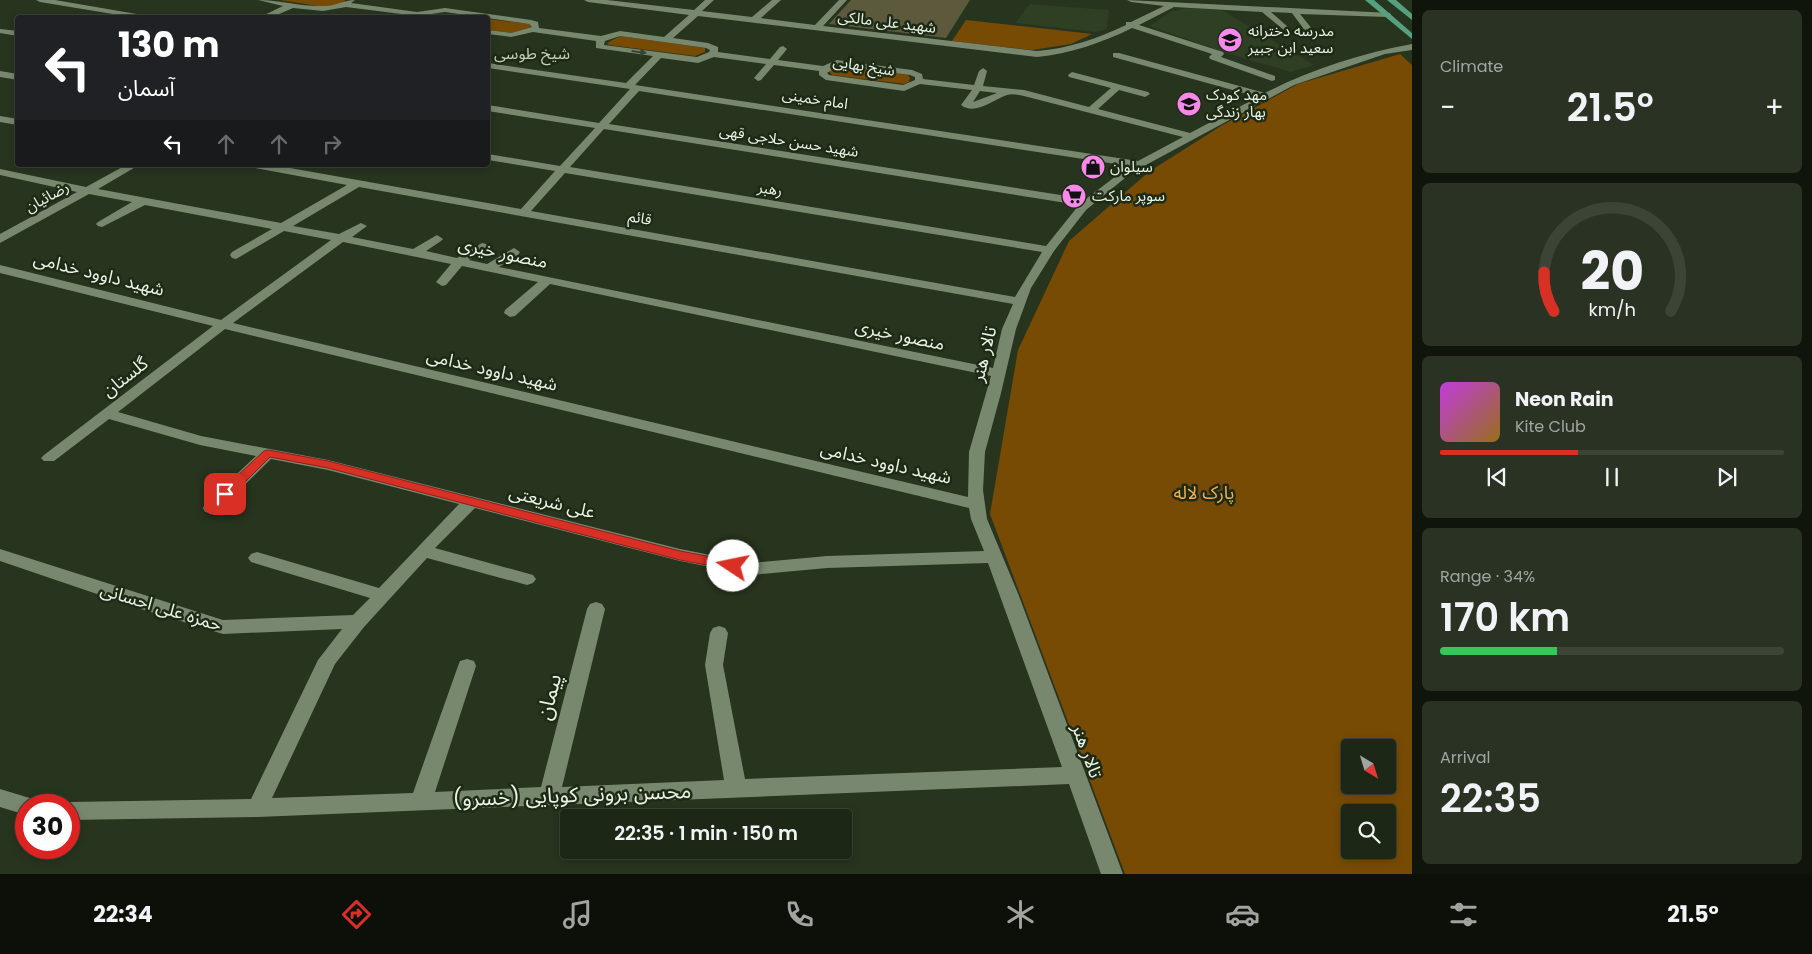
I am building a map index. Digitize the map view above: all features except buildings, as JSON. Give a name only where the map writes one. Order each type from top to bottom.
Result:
[{"type":"main road","points":[[1369,0],[1412,38]]},
{"type":"main road","points":[[1391,0],[1412,18]]},
{"type":"street","points":[[40,0],[137,15]]},
{"type":"street","points":[[262,0],[328,10],[348,3],[410,15]]},
{"type":"street","points":[[417,15],[443,0]]},
{"type":"street","name":"شهید علی مالکی","points":[[588,0],[635,3],[696,13],[1037,54],[1051,54],[1112,35],[1129,24],[1173,4]]},
{"type":"street","points":[[666,40],[710,0]]},
{"type":"street","points":[[754,20],[777,0]]},
{"type":"street","points":[[817,28],[843,0]]},
{"type":"street","points":[[1131,0],[1201,7],[1386,15]]},
{"type":"street","points":[[1194,0],[1201,7]]},
{"type":"street","points":[[373,15],[395,3]]},
{"type":"street","points":[[269,15],[294,4]]},
{"type":"street","points":[[465,12],[476,6]]},
{"type":"street","points":[[420,15],[445,10],[485,15]]},
{"type":"street","points":[[1264,10],[1285,29]]},
{"type":"street","points":[[1294,11],[1309,30]]},
{"type":"street","points":[[490,16],[531,22],[536,25]]},
{"type":"street","points":[[597,45],[627,24]]},
{"type":"street","points":[[1129,24],[1220,54],[1213,57],[1272,78]]},
{"type":"street","name":"شیخ بهایی","points":[[490,32],[517,34],[536,25],[597,45],[659,55],[698,60],[713,54],[824,69],[822,73],[826,78],[865,87],[904,88],[919,81],[1024,93],[1190,136]]},
{"type":"street","points":[[0,31],[15,34]]},
{"type":"street","points":[[611,35],[620,33],[708,46],[715,49],[713,54]]},
{"type":"street","points":[[508,43],[517,38],[517,34]]},
{"type":"street","name":"تالار هنر","points":[[1112,874],[979,520],[975,490],[977,452],[1009,329],[1025,288],[1049,250],[1087,203],[1127,171],[1290,82],[1355,60],[1383,52],[1412,47]]},
{"type":"street","points":[[1133,48],[1112,54],[1265,96]]},
{"type":"street","points":[[758,78],[783,49]]},
{"type":"street","points":[[523,213],[601,126],[659,55]]},
{"type":"street","points":[[824,69],[837,63],[878,64],[912,73],[919,76],[919,81]]},
{"type":"street","name":"امام خمینی","points":[[490,65],[1138,164]]},
{"type":"street","points":[[983,71],[978,87],[966,105],[977,105],[1008,91]]},
{"type":"street","points":[[0,74],[15,76]]},
{"type":"street","points":[[1072,75],[1145,94]]},
{"type":"street","points":[[1091,110],[1116,87]]},
{"type":"street","name":"شهید حسن حلاجی قهی","points":[[490,108],[1087,203]]},
{"type":"street","name":"رهبر","points":[[490,157],[1049,250]]},
{"type":"street","name":"رضائیان","points":[[0,239],[131,167]]},
{"type":"street","name":"قائم","points":[[266,167],[1019,302]]},
{"type":"street","name":"منصور خیری","points":[[0,172],[89,191],[342,238],[998,373]]},
{"type":"street","points":[[236,255],[357,183]]},
{"type":"street","points":[[102,224],[145,200]]},
{"type":"street","name":"گلستان","points":[[49,458],[223,324],[361,226]]},
{"type":"street","points":[[415,253],[437,239]]},
{"type":"street","points":[[442,282],[459,262],[482,247]]},
{"type":"street","points":[[489,268],[514,252]]},
{"type":"street","name":"شهید داوود خدامی","points":[[0,269],[977,504]]},
{"type":"street","points":[[510,313],[548,280]]},
{"type":"street","name":"علی شریعتی","points":[[108,414],[200,440],[328,465],[680,555],[751,569],[827,562],[994,557]]},
{"type":"street","points":[[211,508],[268,453]]},
{"type":"street","points":[[257,808],[327,660],[358,622],[471,502]]},
{"type":"street","points":[[423,551],[527,579]]},
{"type":"street","name":"حمزه علی احسانی","points":[[0,555],[223,627],[358,622]]},
{"type":"street","points":[[257,558],[383,595]]},
{"type":"street","name":"پیمان","points":[[549,796],[596,609]]},
{"type":"street","points":[[719,633],[714,665],[736,789]]},
{"type":"street","points":[[421,801],[468,666]]},
{"type":"street","name":"محسن برونی کوپایی (خسرو)","points":[[80,811],[257,808],[1076,775]]},
{"type":"street","points":[[0,798],[15,803]]},
{"type":"shaded area","points":[[1030,4],[1109,10],[1107,29],[1096,32],[1015,23]]},
{"type":"shaded area","name":"مدرسه دخترانه سعید ابن جبیر","points":[[1187,8],[1222,10],[1314,65],[1291,72],[1226,53],[1150,26],[1170,12]]},
{"type":"green space","points":[[280,0],[345,0],[344,3],[331,8]]},
{"type":"green space","points":[[490,19],[529,24],[531,27],[511,33],[490,30]]},
{"type":"green space","points":[[966,20],[1092,34],[1071,44],[1032,50],[952,41]]},
{"type":"green space","points":[[620,36],[705,48],[705,52],[695,56],[609,45],[607,43]]},
{"type":"green space","name":"پارک لاله","points":[[1400,54],[1412,65],[1412,874],[1125,874],[990,514],[1018,350],[1069,241],[1150,171],[1221,126],[1298,84]]},
{"type":"green space","points":[[838,66],[908,75],[910,78],[909,82],[904,84],[832,75],[829,71]]},
{"type":"place","name":"مدرسه دخترانه سعید ابن جبیر","points":[[1230,40]]},
{"type":"place","name":"مهد کودک بهار زندگی","points":[[1189,104]]},
{"type":"place","name":"سیلوان","points":[[1093,167]]},
{"type":"place","name":"سوپر مارکت","points":[[1074,196]]},
{"type":"district","name":"شیخ طوسی","points":[[532,53]]},
{"type":"route","points":[[225,494],[268,453],[328,465],[680,555],[733,566]]}]
